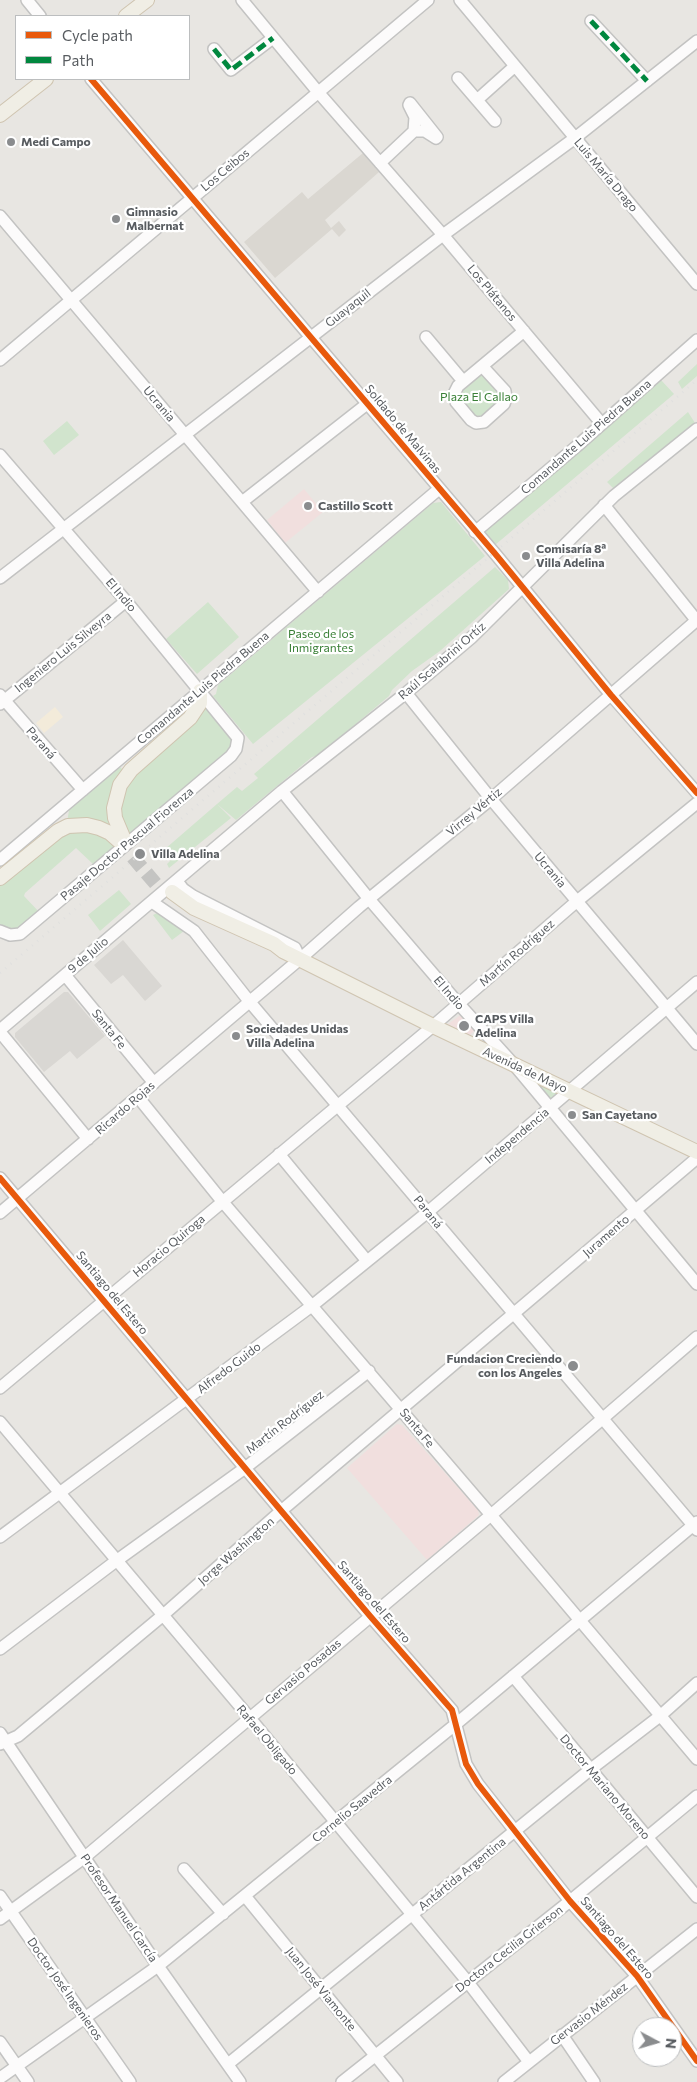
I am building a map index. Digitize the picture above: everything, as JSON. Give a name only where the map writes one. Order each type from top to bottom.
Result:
[{"type":"main road","points":[[127,15],[147,0]]},
{"type":"main road","points":[[0,115],[45,80]]},
{"type":"main road","points":[[0,878],[58,831],[68,826],[87,824],[121,839],[114,808],[120,785],[131,770],[190,718],[200,703],[200,691]]},
{"type":"main road","name":"Avenida de Mayo","points":[[172,890],[194,908],[274,944],[283,951],[516,1067],[697,1152]]},
{"type":"street","points":[[27,0],[39,15]]},
{"type":"street","name":"Los Plátanos","points":[[242,0],[318,92],[443,235],[602,424]]},
{"type":"street","name":"Los Ceibos","points":[[0,360],[428,0]]},
{"type":"street","name":"Luis María Drago","points":[[460,0],[697,284]]},
{"type":"street","points":[[591,21],[647,81]]},
{"type":"street","points":[[214,50],[231,70],[273,38]]},
{"type":"street","name":"Guayaquil","points":[[0,578],[443,235],[575,138],[697,41]]},
{"type":"street","points":[[477,100],[515,66]]},
{"type":"street","points":[[458,78],[495,121]]},
{"type":"street","name":"Soldado de Malvinas","points":[[92,80],[522,587],[611,695],[697,794]]},
{"type":"street","points":[[380,163],[414,131]]},
{"type":"street","name":"Ucrania","points":[[0,216],[318,592]]},
{"type":"street","points":[[482,366],[505,390],[506,398],[504,404],[484,422],[476,423],[471,420],[456,402],[454,394],[458,386],[463,381],[524,331]]},
{"type":"street","points":[[426,337],[463,381]]},
{"type":"street","name":"Comandante Luis Piedra Buena","points":[[474,532],[602,424],[697,340]]},
{"type":"street","points":[[242,502],[367,404]]},
{"type":"street","name":"Raúl Scalabrini Ortíz","points":[[172,890],[282,791],[406,693],[471,638],[604,505],[697,430]]},
{"type":"street","name":"El Indio","points":[[0,455],[62,529],[126,600],[238,738]]},
{"type":"street","name":"Comandante Luis Piedra Buena","points":[[0,860],[439,490]]},
{"type":"street","points":[[604,505],[697,621]]},
{"type":"street","name":"Ingeniero Luis Silveyra","points":[[1,700],[126,600]]},
{"type":"street","name":"Virrey Vértiz","points":[[249,1001],[369,898],[491,799],[697,621]]},
{"type":"street","name":"Ucrania","points":[[406,693],[576,902],[697,1044]]},
{"type":"street","name":"Paraná","points":[[1,700],[83,790]]},
{"type":"street","name":"Pasaje Doctor Pascual Fiorenza","points":[[2,932],[20,934],[40,918],[231,756],[236,748],[238,738]]},
{"type":"street","name":"El Indio","points":[[282,791],[369,898],[458,1003],[516,1067],[697,1284]]},
{"type":"street","name":"Martín Rodríguez","points":[[338,1105],[433,1026],[576,902],[697,803]]},
{"type":"street","name":"9 de Julio","points":[[0,1031],[152,902],[172,890]]},
{"type":"street","name":"Avenida de Mayo","points":[[172,890],[193,896],[295,948],[300,959]]},
{"type":"street","name":"Paraná","points":[[152,902],[194,931],[249,1001],[602,1418],[696,1526]]},
{"type":"street","name":"Santa Fe","points":[[65,975],[154,1083]]},
{"type":"street","name":"Independencia","points":[[428,1211],[697,982]]},
{"type":"street","name":"Ricardo Rojas","points":[[0,1213],[249,1001]]},
{"type":"street","points":[[0,1031],[88,1139]]},
{"type":"street","name":"Santa Fe","points":[[138,1097],[222,1201],[369,1371],[697,1759]]},
{"type":"street","name":"Horacio Quiroga","points":[[0,1388],[338,1105]]},
{"type":"street","points":[[279,1154],[367,1261]]},
{"type":"street","name":"Juramento","points":[[515,1314],[697,1158]]},
{"type":"street","name":"Santiago del Estero","points":[[0,1178],[370,1616],[452,1710],[466,1764],[478,1784],[570,1901],[637,1976],[697,2061]]},
{"type":"street","name":"Alfredo Guido","points":[[0,1537],[313,1306],[428,1211]]},
{"type":"street","name":"Jorge Washington","points":[[2,1740],[18,1736],[162,1616],[281,1511],[515,1314]]},
{"type":"street","name":"Gervasio Posadas","points":[[0,1919],[85,1857],[491,1515],[697,1337]]},
{"type":"street","name":"Martín Rodríguez","points":[[0,1649],[116,1561],[245,1468],[369,1371]]},
{"type":"street","name":"Rafael Obligado","points":[[0,1422],[336,1822],[467,1981],[529,2062]]},
{"type":"street","name":"Cornelio Saavedra","points":[[0,2078],[158,1966],[696,1526]]},
{"type":"street","name":"Doctor Mariano Moreno","points":[[513,1676],[697,1897]]},
{"type":"street","name":"Antártida Argentina","points":[[228,2064],[591,1769],[660,1716],[697,1683]]},
{"type":"street","name":"Profesor Manuel García","points":[[2,1740],[85,1857],[239,2082]]},
{"type":"street","name":"Doctora Cecilia Grierson","points":[[342,2082],[570,1901],[697,1796]]},
{"type":"street","points":[[184,1868],[223,1914]]},
{"type":"street","name":"Doctor José Ingenieros","points":[[0,1896],[130,2082]]},
{"type":"street","name":"Juan José Viamonte","points":[[245,1896],[397,2082]]},
{"type":"street","name":"Gervasio Méndez","points":[[504,2082],[697,1929]]},
{"type":"street","points":[[562,2036],[594,2082]]},
{"type":"street","points":[[0,2042],[28,2082]]},
{"type":"shaded area","points":[[363,153],[379,172],[325,220],[331,228],[339,221],[346,230],[339,237],[332,229],[275,278],[244,242],[302,192],[308,199]]},
{"type":"shaded area","points":[[304,489],[323,512],[285,543],[267,520]]},
{"type":"shaded area","points":[[55,707],[63,717],[44,733],[36,723]]},
{"type":"shaded area","points":[[123,940],[162,986],[145,1001],[123,975],[111,984],[94,965]]},
{"type":"shaded area","points":[[64,992],[68,992],[105,1036],[77,1059],[70,1051],[44,1072],[15,1037],[15,1033]]},
{"type":"shaded area","name":"CAPS Villa Adelina","points":[[462,1014],[477,1028],[470,1035],[448,1024]]},
{"type":"shaded area","points":[[397,1424],[402,1425],[478,1510],[479,1515],[427,1560],[347,1468]]},
{"type":"green space","points":[[697,364],[697,376],[682,389],[678,382]]},
{"type":"green space","name":"Plaza El Callao","points":[[482,371],[501,392],[501,397],[499,403],[484,417],[477,418],[472,416],[459,400],[464,385]]},
{"type":"green space","points":[[661,380],[674,394],[495,545],[483,533]]},
{"type":"green space","points":[[688,412],[695,423],[614,489],[607,482]]},
{"type":"green space","points":[[67,421],[79,435],[54,455],[43,441]]},
{"type":"green space","name":"Paseo de los Inmigrantes","points":[[441,502],[485,556],[253,744],[213,696],[216,694],[218,685],[433,503]]},
{"type":"green space","points":[[495,567],[508,580],[509,589],[440,651],[412,671],[392,690],[389,696],[318,756],[312,757],[236,820],[217,804],[237,787],[242,791],[258,778],[254,774]]},
{"type":"green space","points":[[208,602],[239,637],[197,674],[166,639]]},
{"type":"green space","points":[[204,702],[232,740],[231,747],[227,754],[130,834],[121,819],[119,808],[126,782]]},
{"type":"green space","points":[[119,766],[123,770],[115,827],[67,822],[70,805]]},
{"type":"green space","points":[[217,804],[231,818],[169,868],[167,864],[172,859],[165,849]]},
{"type":"green space","points":[[91,830],[117,844],[94,865],[76,848],[25,893],[24,896],[40,913],[17,931],[7,930],[0,925],[0,884],[58,836],[70,831]]},
{"type":"green space","points":[[119,890],[131,904],[100,931],[88,915]]},
{"type":"green space","points":[[157,913],[184,931],[172,940],[153,915]]},
{"type":"green space","points":[[539,1083],[559,1092],[549,1101],[536,1086]]},
{"type":"tunnel","points":[[119,841],[167,897]]},
{"type":"railway","points":[[0,973],[697,380]]},
{"type":"marked path","points":[[591,21],[647,81]]},
{"type":"marked path","points":[[214,49],[231,70],[273,38]]},
{"type":"cycle path","points":[[92,80],[497,556],[611,695],[697,793]]},
{"type":"cycle path","points":[[0,1178],[370,1616],[452,1710],[466,1764],[478,1784],[570,1901],[637,1976],[697,2061]]},
{"type":"place","name":"Medi Campo","points":[[11,142]]},
{"type":"place","name":"Gimnasio Malbernat","points":[[116,219]]},
{"type":"place","name":"Castillo Scott","points":[[308,506]]},
{"type":"place","name":"Comisaría 8ª Villa Adelina","points":[[526,556]]},
{"type":"place","name":"Villa Adelina","points":[[140,854]]},
{"type":"place","name":"CAPS Villa Adelina","points":[[464,1026]]},
{"type":"place","name":"Sociedades Unidas Villa Adelina","points":[[236,1036]]},
{"type":"place","name":"San Cayetano","points":[[572,1115]]},
{"type":"place","name":"Fundacion Creciendo con los Angeles","points":[[573,1366]]}]
